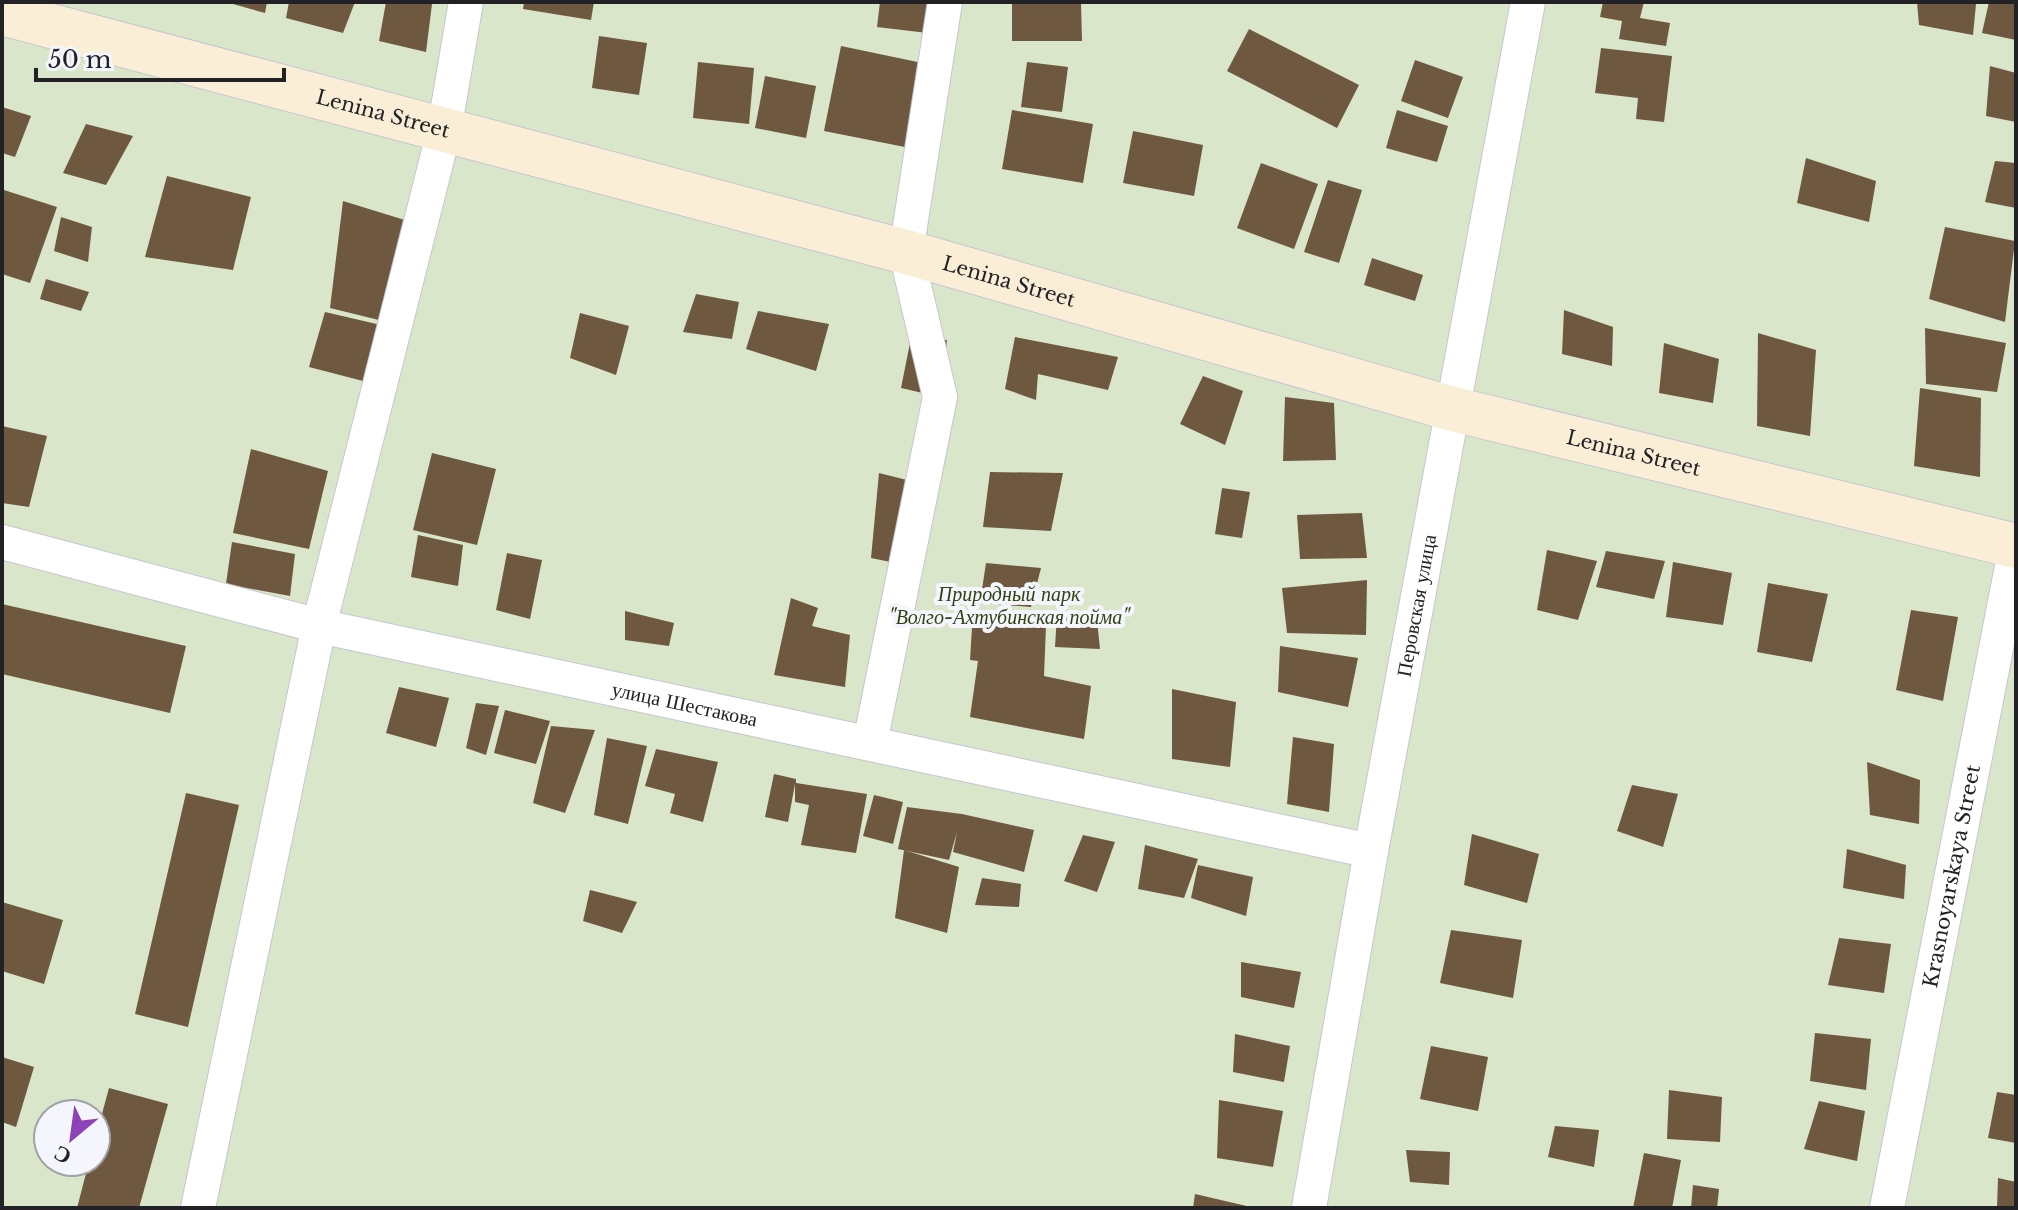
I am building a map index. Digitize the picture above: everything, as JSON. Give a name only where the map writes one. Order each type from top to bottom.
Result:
[{"type":"street","points":[[198,1208],[319,626],[444,131],[466,2]]},
{"type":"street","points":[[870,743],[940,397],[906,252],[945,2]]},
{"type":"street","name":"Перовская улица","points":[[1309,1208],[1371,851],[1528,2]]},
{"type":"street","name":"Lenina Street","points":[[2,13],[906,252],[1453,409],[2016,546]]},
{"type":"street","name":"улица Шестакова","points":[[2,542],[319,626],[1371,851]]},
{"type":"street","name":"Krasnoyarskaya Street","points":[[1887,1208],[2016,546]]},
{"type":"green space","name":"Природный парк \"Волго-Ахтубинская пойма\"","points":[[2,2],[2016,2],[2016,1208],[2,1208]]},
{"type":"building","points":[[226,2],[267,2],[265,13]]},
{"type":"building","points":[[289,2],[355,2],[343,33],[286,18]]},
{"type":"building","points":[[386,2],[432,4],[426,52],[379,41]]},
{"type":"building","points":[[524,2],[594,2],[591,20],[523,9]]},
{"type":"building","points":[[880,2],[940,2],[936,34],[877,27]]},
{"type":"building","points":[[1012,2],[1081,2],[1082,41],[1012,41]]},
{"type":"building","points":[[1603,2],[1644,2],[1640,18],[1670,23],[1666,46],[1619,39],[1622,21],[1600,17]]},
{"type":"building","points":[[1917,2],[1976,4],[1973,35],[1919,25]]},
{"type":"building","points":[[1989,2],[2016,2],[2016,40],[1982,33]]},
{"type":"building","points":[[1249,29],[1359,85],[1337,128],[1227,71]]},
{"type":"building","points":[[599,36],[647,43],[639,95],[592,88]]},
{"type":"building","points":[[841,46],[932,65],[915,149],[824,131]]},
{"type":"building","points":[[1601,48],[1672,56],[1664,122],[1636,119],[1638,98],[1595,93]]},
{"type":"building","points":[[1415,60],[1463,77],[1448,118],[1401,101]]},
{"type":"building","points":[[698,62],[754,68],[749,124],[693,118]]},
{"type":"building","points":[[1027,62],[1068,67],[1062,112],[1021,107]]},
{"type":"building","points":[[1990,66],[2016,73],[2016,122],[1986,116]]},
{"type":"building","points":[[765,76],[816,86],[806,138],[755,128]]},
{"type":"building","points":[[2,107],[31,116],[15,157],[2,153]]},
{"type":"building","points":[[1012,110],[1093,124],[1083,183],[1002,169]]},
{"type":"building","points":[[1397,110],[1448,126],[1437,162],[1386,148]]},
{"type":"building","points":[[86,124],[133,136],[106,185],[63,173]]},
{"type":"building","points":[[1133,131],[1203,145],[1194,196],[1123,183]]},
{"type":"building","points":[[1806,158],[1876,181],[1869,222],[1797,203]]},
{"type":"building","points":[[1995,161],[2016,163],[2016,208],[1985,202]]},
{"type":"building","points":[[1261,163],[1318,184],[1294,249],[1237,228]]},
{"type":"building","points":[[167,176],[251,197],[233,270],[145,257]]},
{"type":"building","points":[[1328,180],[1362,190],[1339,263],[1304,252]]},
{"type":"building","points":[[4,190],[57,207],[30,283],[2,274]]},
{"type":"building","points":[[343,201],[408,221],[387,322],[330,308]]},
{"type":"building","points":[[61,217],[92,227],[88,262],[54,251]]},
{"type":"building","points":[[1945,227],[2015,241],[2005,322],[1929,299]]},
{"type":"building","points":[[1372,258],[1423,275],[1415,301],[1364,285]]},
{"type":"building","points":[[46,279],[89,292],[81,311],[40,299]]},
{"type":"building","points":[[696,294],[739,302],[732,339],[683,332]]},
{"type":"building","points":[[1564,310],[1613,327],[1612,366],[1562,354]]},
{"type":"building","points":[[758,311],[829,324],[816,371],[746,349]]},
{"type":"building","points":[[325,312],[381,325],[363,381],[309,367]]},
{"type":"building","points":[[580,313],[629,326],[616,375],[570,358]]},
{"type":"building","points":[[1925,328],[2006,343],[1997,392],[1926,384]]},
{"type":"building","points":[[1758,333],[1816,350],[1810,436],[1757,426]]},
{"type":"building","points":[[1015,337],[1118,357],[1108,390],[1038,374],[1036,400],[1005,389]]},
{"type":"building","points":[[911,338],[947,340],[940,397],[901,388]]},
{"type":"building","points":[[1664,343],[1719,359],[1713,403],[1659,393]]},
{"type":"building","points":[[1203,376],[1243,391],[1225,445],[1180,424]]},
{"type":"building","points":[[1920,388],[1981,398],[1980,477],[1914,466]]},
{"type":"building","points":[[1285,397],[1334,403],[1336,460],[1283,461]]},
{"type":"building","points":[[2,426],[47,436],[29,507],[2,503]]},
{"type":"building","points":[[251,449],[328,471],[309,549],[233,533]]},
{"type":"building","points":[[432,453],[496,469],[477,545],[413,530]]},
{"type":"building","points":[[990,472],[1063,473],[1051,531],[983,527]]},
{"type":"building","points":[[879,473],[923,484],[915,567],[871,558]]},
{"type":"building","points":[[1222,488],[1250,492],[1242,538],[1215,534]]},
{"type":"building","points":[[1362,513],[1367,558],[1300,559],[1297,515]]},
{"type":"building","points":[[418,535],[463,545],[458,586],[411,577]]},
{"type":"building","points":[[232,542],[295,554],[290,596],[226,584]]},
{"type":"building","points":[[1547,550],[1597,561],[1578,620],[1537,610]]},
{"type":"building","points":[[1606,551],[1665,561],[1654,599],[1596,587]]},
{"type":"building","points":[[507,553],[542,560],[530,619],[496,610]]},
{"type":"building","points":[[1673,562],[1732,573],[1723,625],[1666,617]]},
{"type":"building","points":[[986,563],[1041,568],[1031,607],[980,603]]},
{"type":"building","points":[[1367,580],[1366,635],[1287,633],[1282,588]]},
{"type":"building","points":[[1768,583],[1828,594],[1812,662],[1757,652]]},
{"type":"building","points":[[791,598],[818,608],[812,626],[850,635],[845,687],[774,675]]},
{"type":"building","points":[[2,604],[186,646],[170,713],[2,674]]},
{"type":"building","points":[[1911,610],[1958,617],[1943,701],[1896,690]]},
{"type":"building","points":[[625,611],[674,623],[669,646],[625,640]]},
{"type":"building","points":[[973,611],[1046,626],[1044,676],[1091,686],[1084,739],[970,717],[978,661],[970,660]]},
{"type":"building","points":[[1057,615],[1097,620],[1100,649],[1055,647]]},
{"type":"building","points":[[1280,646],[1358,658],[1348,707],[1278,692]]},
{"type":"building","points":[[399,687],[449,698],[436,747],[386,733]]},
{"type":"building","points":[[1172,689],[1236,702],[1230,767],[1172,759]]},
{"type":"building","points":[[476,703],[499,706],[486,755],[466,748]]},
{"type":"building","points":[[505,710],[550,721],[536,764],[494,753]]},
{"type":"building","points":[[551,726],[595,730],[565,813],[533,803]]},
{"type":"building","points":[[1293,737],[1334,744],[1329,812],[1287,804]]},
{"type":"building","points":[[607,738],[647,746],[628,824],[594,815]]},
{"type":"building","points":[[656,749],[718,762],[703,822],[670,813],[675,794],[645,786]]},
{"type":"building","points":[[1867,762],[1920,780],[1919,824],[1870,815]]},
{"type":"building","points":[[774,774],[796,779],[796,783],[867,794],[856,853],[801,845],[809,805],[795,802],[795,784],[788,822],[765,817]]},
{"type":"building","points":[[1632,785],[1678,794],[1663,847],[1617,831]]},
{"type":"building","points":[[186,793],[239,805],[188,1027],[135,1014]]},
{"type":"building","points":[[874,795],[903,802],[893,844],[863,836]]},
{"type":"building","points":[[907,807],[962,814],[1034,830],[1024,872],[953,852],[957,832],[949,860],[898,849]]},
{"type":"building","points":[[1472,834],[1539,854],[1527,903],[1464,885]]},
{"type":"building","points":[[1083,835],[1115,842],[1097,892],[1064,881]]},
{"type":"building","points":[[1145,845],[1198,859],[1184,898],[1138,889]]},
{"type":"building","points":[[1847,849],[1906,865],[1904,899],[1843,888]]},
{"type":"building","points":[[904,850],[959,867],[947,933],[895,918]]},
{"type":"building","points":[[1198,865],[1253,877],[1246,916],[1191,898]]},
{"type":"building","points":[[982,878],[1021,884],[1019,907],[975,905]]},
{"type":"building","points":[[590,890],[637,902],[622,933],[583,921]]},
{"type":"building","points":[[2,902],[63,920],[44,984],[2,971]]},
{"type":"building","points":[[1451,930],[1522,940],[1513,998],[1440,983]]},
{"type":"building","points":[[1839,938],[1891,944],[1884,993],[1828,985]]},
{"type":"building","points":[[1241,962],[1301,972],[1294,1008],[1241,997]]},
{"type":"building","points":[[1815,1033],[1871,1039],[1866,1090],[1810,1081]]},
{"type":"building","points":[[1235,1034],[1290,1046],[1284,1082],[1233,1072]]},
{"type":"building","points":[[1431,1046],[1488,1057],[1478,1111],[1420,1099]]},
{"type":"building","points":[[2,1057],[34,1067],[16,1127],[2,1122]]},
{"type":"building","points":[[109,1088],[168,1104],[139,1208],[77,1208],[85,1178],[112,1178],[112,1098],[106,1098]]},
{"type":"building","points":[[1669,1090],[1722,1097],[1720,1142],[1667,1139]]},
{"type":"building","points":[[1997,1092],[2016,1095],[2016,1143],[1988,1138]]},
{"type":"building","points":[[1219,1100],[1283,1111],[1273,1167],[1217,1158]]},
{"type":"building","points":[[1819,1101],[1865,1111],[1857,1161],[1804,1149]]},
{"type":"building","points":[[1555,1126],[1599,1130],[1594,1167],[1548,1157]]},
{"type":"building","points":[[1406,1150],[1450,1152],[1449,1185],[1410,1182]]},
{"type":"building","points":[[1644,1153],[1681,1160],[1672,1208],[1633,1208]]},
{"type":"building","points":[[1998,1178],[2016,1182],[2016,1208],[1997,1208]]},
{"type":"building","points":[[1693,1185],[1719,1189],[1717,1208],[1691,1208]]},
{"type":"building","points":[[1195,1194],[1251,1207],[1251,1208],[1193,1208]]}]
